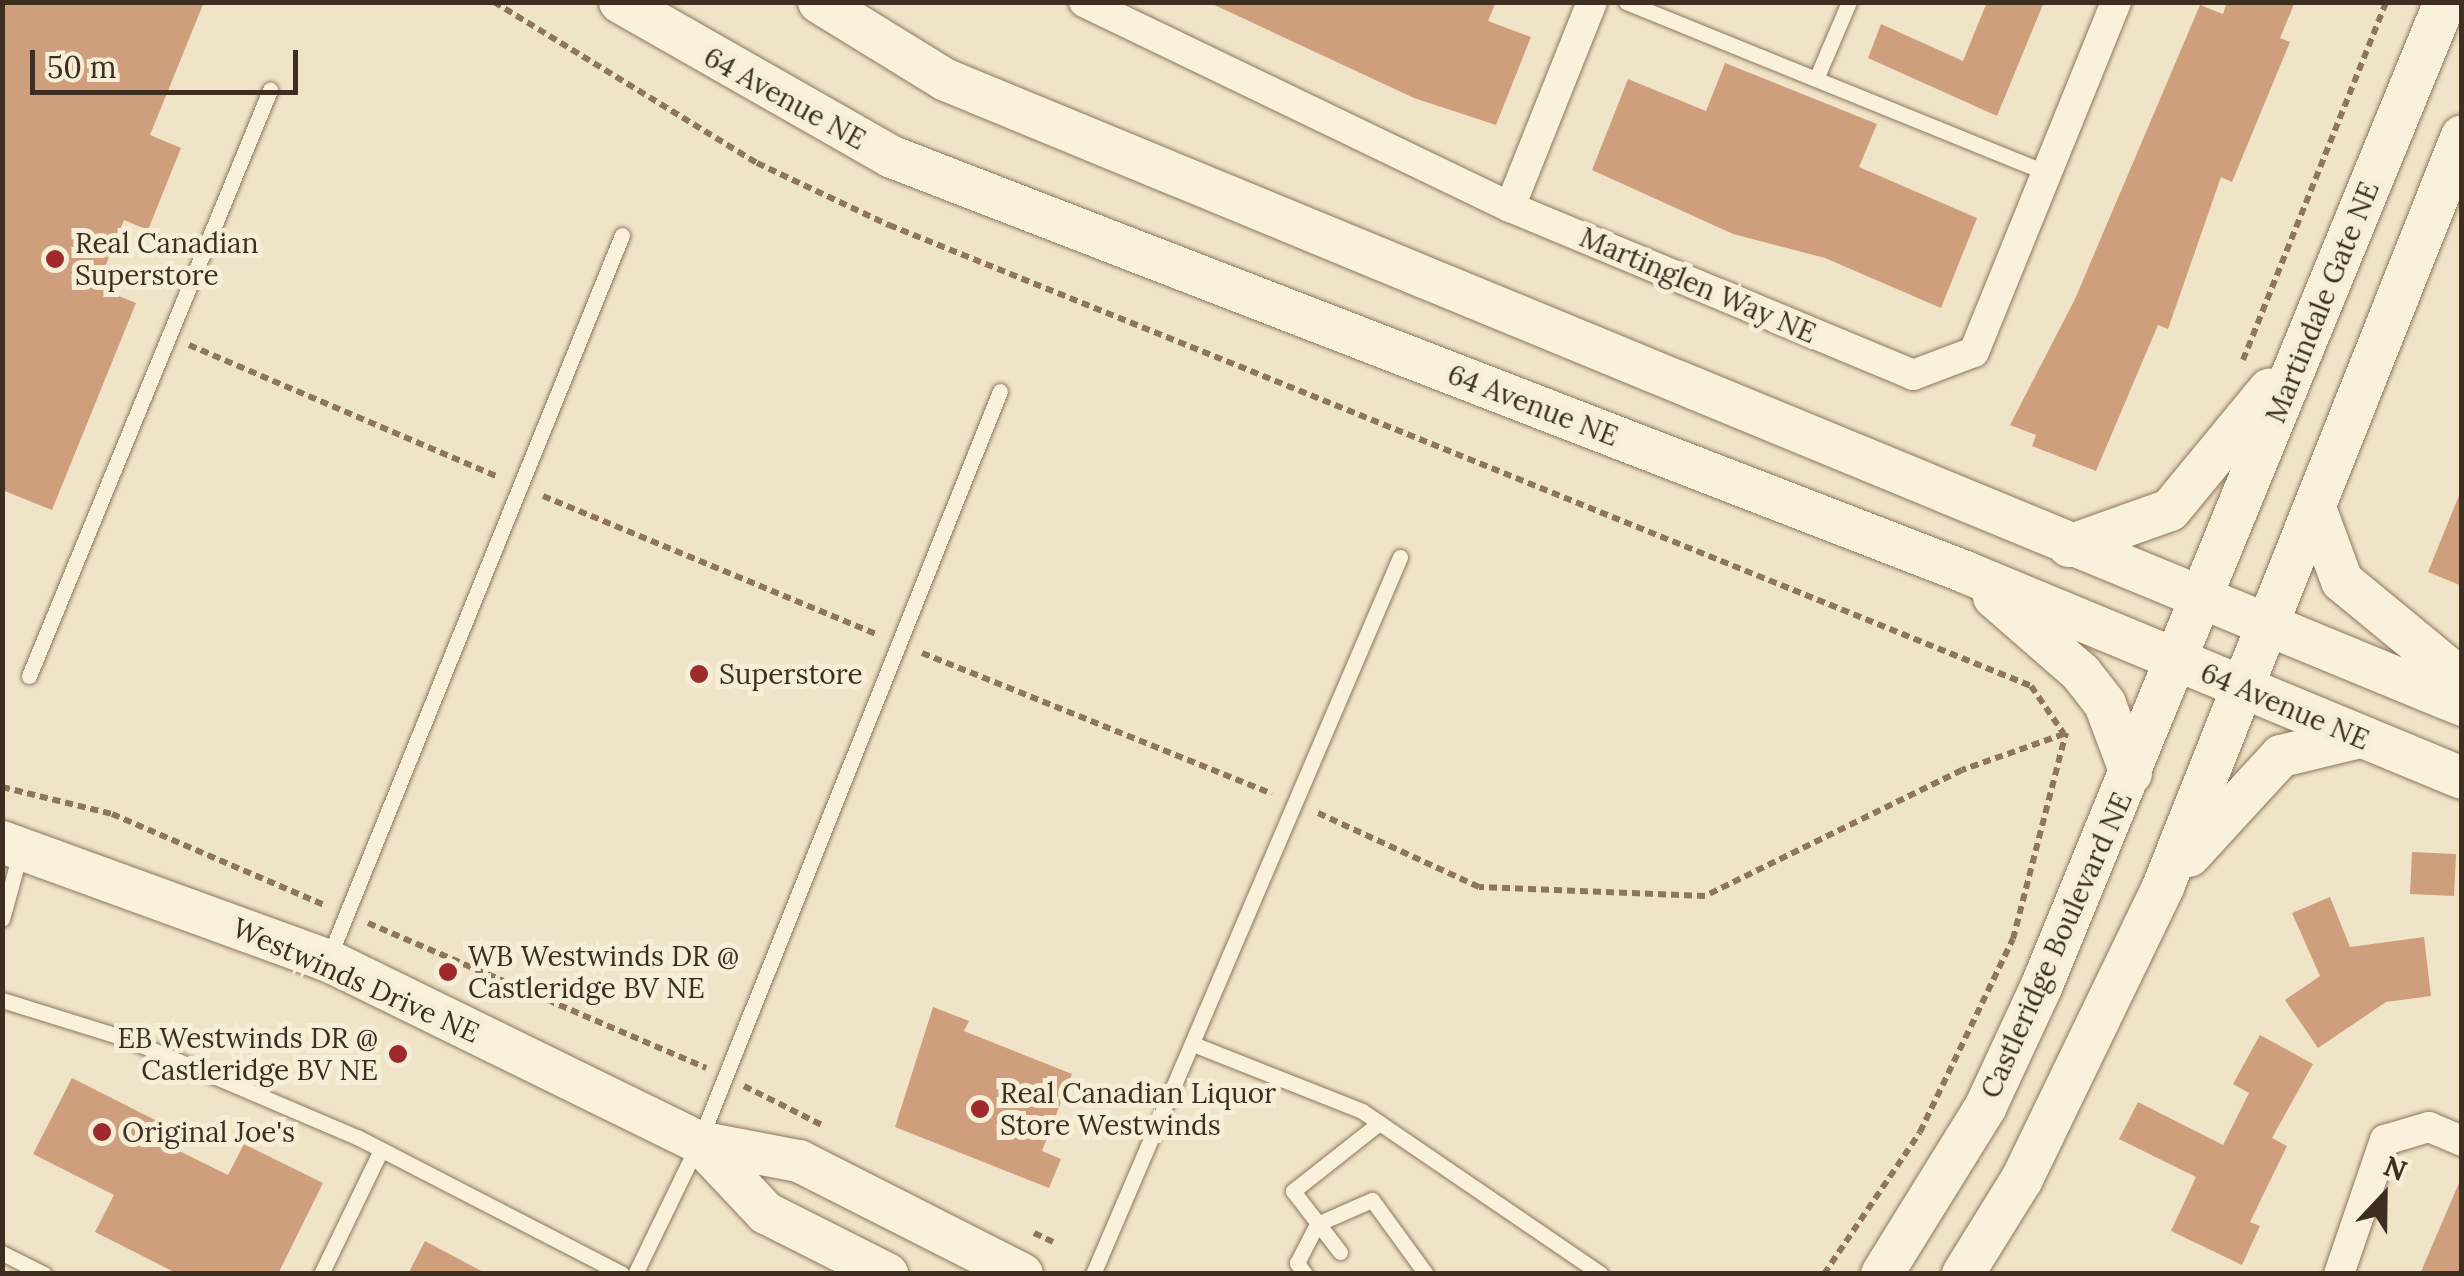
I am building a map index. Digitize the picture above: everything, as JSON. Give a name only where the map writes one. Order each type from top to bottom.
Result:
[{"type":"main road","name":"64 Avenue NE","points":[[620,2],[892,157],[1965,572],[2462,778]]},
{"type":"main road","points":[[820,2],[946,80],[2202,602],[2462,706]]},
{"type":"main road","name":"Martindale Gate NE","points":[[2202,602],[2445,2]]},
{"type":"main road","points":[[1963,1274],[2022,1179],[2163,887],[2462,136]]},
{"type":"main road","points":[[2069,546],[2170,510],[2305,340]]},
{"type":"main road","points":[[2315,508],[2342,581],[2462,680]]},
{"type":"main road","points":[[1965,572],[2081,673],[2105,704],[2131,773]]},
{"type":"main road","name":"Castleridge Boulevard NE","points":[[1882,1274],[1985,1108],[2202,602]]},
{"type":"main road","points":[[2163,887],[2281,756],[2360,737]]},
{"type":"main road","name":"Westwinds Drive NE","points":[[12,844],[328,960],[700,1142],[799,1160],[1022,1274]]},
{"type":"main road","name":"Westwinds Drive NE","points":[[700,1142],[766,1212],[886,1274]]},
{"type":"street","name":"Martinglen Way NE","points":[[1084,2],[1510,207],[1913,375],[1974,352],[2116,2]]},
{"type":"street","points":[[1510,207],[1592,2]]},
{"type":"street","points":[[2339,1274],[2386,1140],[2429,1127],[2462,1140]]},
{"type":"lane","points":[[1626,2],[2047,173]]},
{"type":"lane","points":[[1816,79],[1849,2]]},
{"type":"lane","points":[[28,676],[270,90]]},
{"type":"lane","points":[[328,960],[351,916],[622,235]]},
{"type":"lane","points":[[636,1274],[700,1142],[1000,391]]},
{"type":"lane","points":[[1093,1274],[1198,1046],[1400,557]]},
{"type":"lane","points":[[2,918],[12,844]]},
{"type":"lane","points":[[2,1000],[127,1039],[381,1150],[622,1274]]},
{"type":"lane","points":[[1198,1046],[1379,1122],[1600,1274]]},
{"type":"lane","points":[[1340,1252],[1292,1191],[1379,1122]]},
{"type":"lane","points":[[321,1274],[381,1150]]},
{"type":"lane","points":[[1305,1274],[1297,1263],[1317,1224],[1372,1200],[1426,1274]]},
{"type":"lane","points":[[2,1253],[44,1274]]},
{"type":"path","points":[[494,2],[758,163],[889,226],[2031,686],[2064,734],[2013,940],[1920,1132],[1824,1274]]},
{"type":"path","points":[[2235,380],[2386,2]]},
{"type":"path","points":[[170,336],[522,487],[1298,805],[1479,887],[1704,896],[1962,770],[2076,730]]},
{"type":"path","points":[[2,786],[112,814],[724,1076],[834,1131]]},
{"type":"path","points":[[1019,1225],[1052,1242]]},
{"type":"building","name":"Real Canadian Superstore","points":[[2,2],[204,2],[150,135],[181,148],[148,230],[124,220],[97,287],[136,303],[52,510],[2,490]]},
{"type":"building","points":[[1208,2],[1496,2],[1488,21],[1531,37],[1496,125],[1414,98]]},
{"type":"building","points":[[1987,2],[2044,2],[1997,116],[1868,58],[1881,24],[1963,61]]},
{"type":"building","points":[[2227,2],[2295,2],[2280,38],[2290,42],[2232,182],[2221,177],[2168,329],[2158,325],[2096,471],[2032,446],[2036,435],[2010,425],[2075,299],[2200,5],[2223,14]]},
{"type":"building","points":[[1725,63],[1877,124],[1859,167],[1977,218],[1941,308],[1825,258],[1733,234],[1592,170],[1628,79],[1706,111]]},
{"type":"building","points":[[2462,493],[2462,586],[2428,572]]},
{"type":"building","points":[[2412,852],[2456,854],[2454,896],[2410,894]]},
{"type":"building","points":[[2330,897],[2350,947],[2424,937],[2431,996],[2386,1002],[2318,1048],[2285,1000],[2320,976],[2292,913]]},
{"type":"building","name":"Real Canadian Liquor Store Westwinds","points":[[933,1007],[969,1021],[964,1031],[1072,1074],[1042,1151],[1061,1159],[1049,1188],[895,1127]]},
{"type":"building","points":[[2260,1035],[2313,1064],[2272,1138],[2287,1146],[2250,1222],[2260,1226],[2242,1265],[2171,1231],[2196,1177],[2119,1139],[2138,1102],[2223,1145],[2249,1093],[2233,1084]]},
{"type":"building","points":[[72,1078],[175,1130],[167,1145],[228,1175],[244,1144],[323,1183],[278,1274],[178,1274],[95,1232],[114,1195],[33,1154]]},
{"type":"building","points":[[2462,1176],[2462,1274],[2420,1274]]},
{"type":"building","points":[[425,1241],[487,1274],[408,1274]]},
{"type":"place","name":"Real Canadian Superstore","points":[[55,259]]},
{"type":"place","name":"Superstore","points":[[699,674]]},
{"type":"place","name":"WB Westwinds DR @ Castleridge BV NE","points":[[448,972]]},
{"type":"place","name":"EB Westwinds DR @ Castleridge BV NE","points":[[398,1054]]},
{"type":"place","name":"Real Canadian Liquor Store Westwinds","points":[[980,1109]]},
{"type":"place","name":"Original Joe's","points":[[102,1132]]}]
